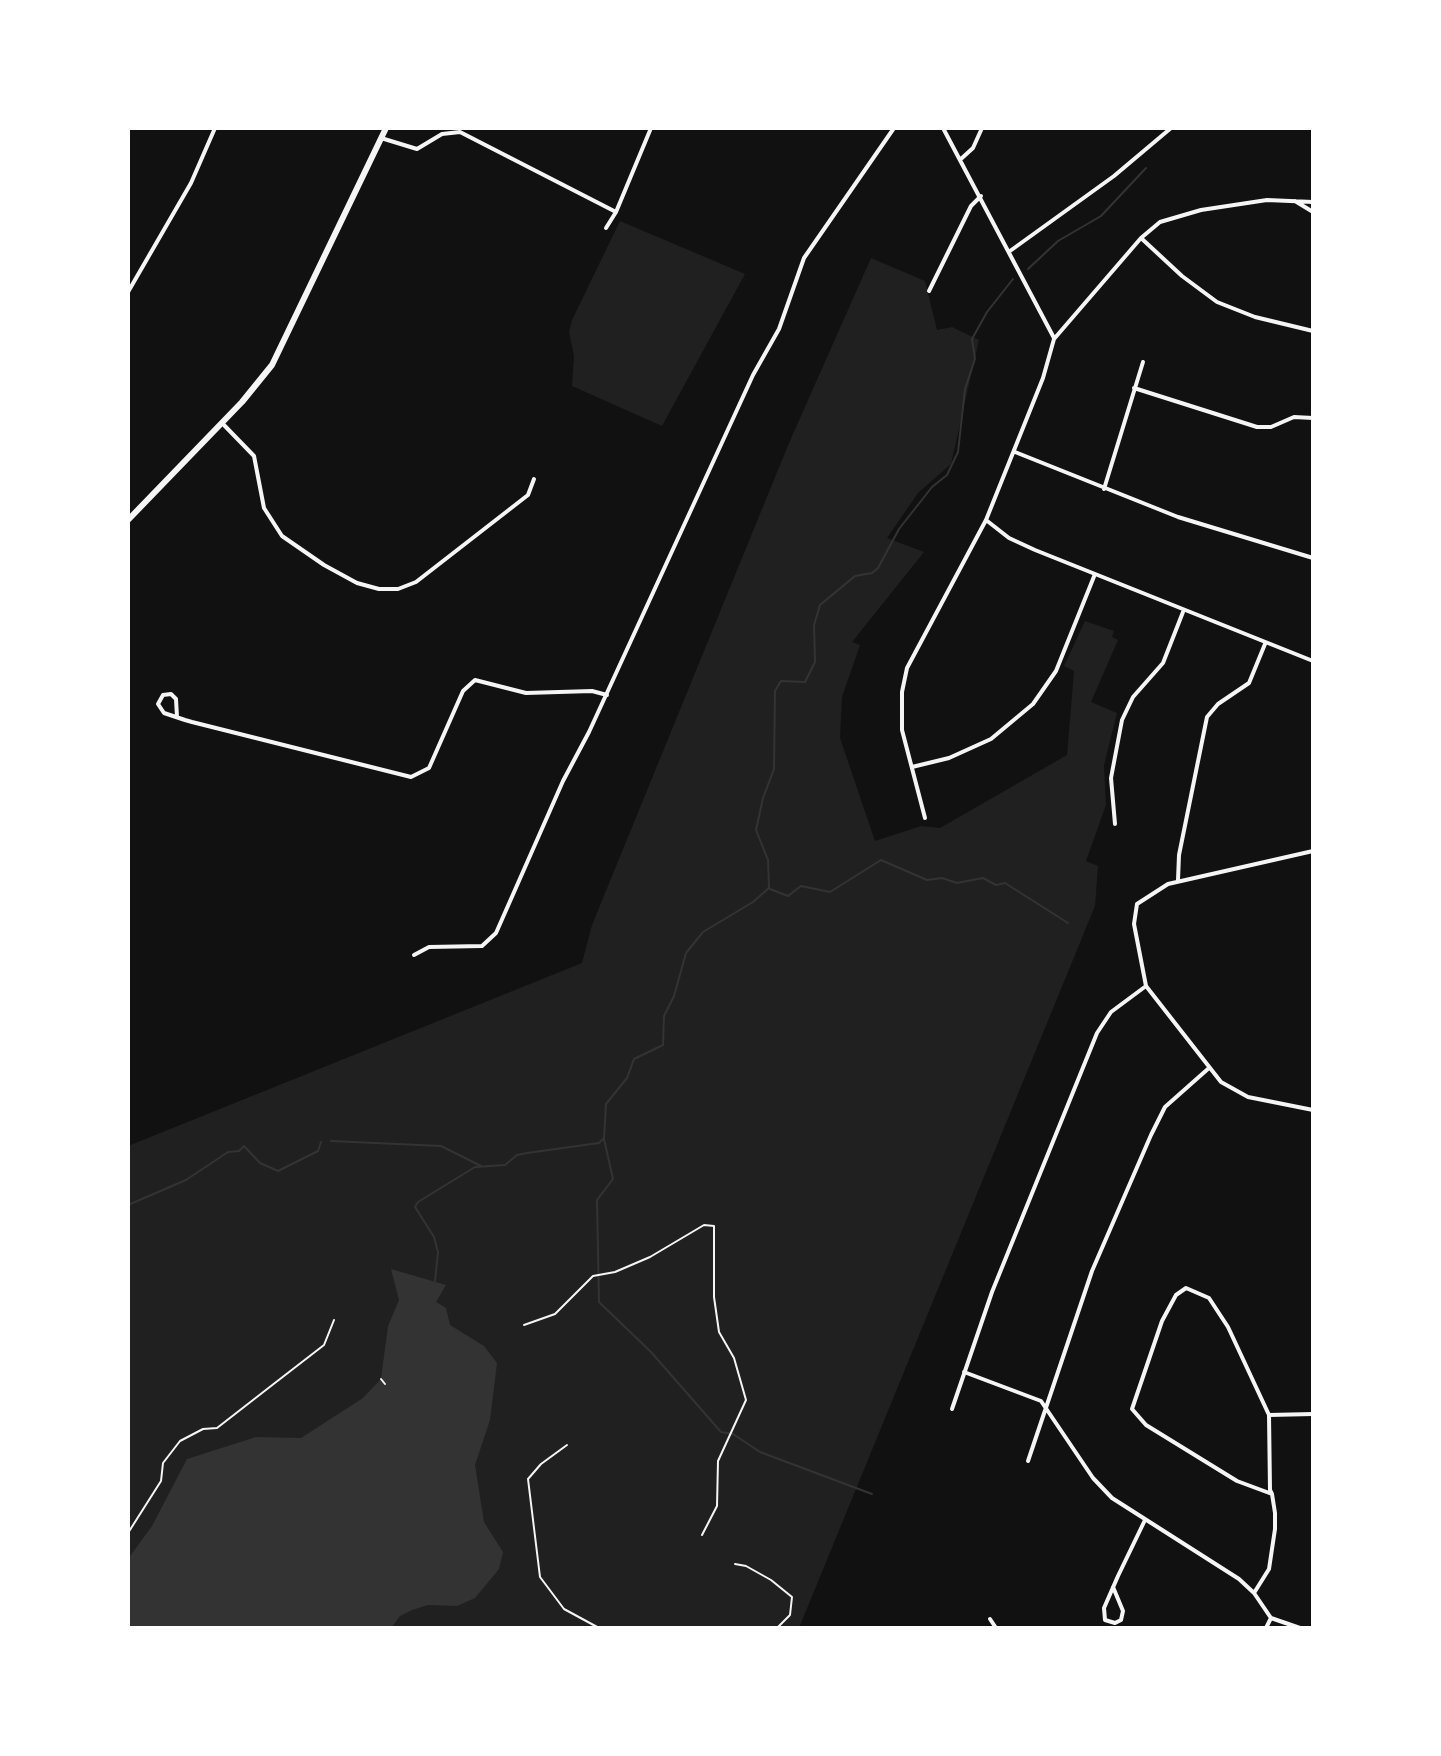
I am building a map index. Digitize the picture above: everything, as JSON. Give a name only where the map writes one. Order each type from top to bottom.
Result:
[{"type":"main road","points":[[128,520],[259,383],[285,343],[386,128]]},
{"type":"street","points":[[128,292],[191,183],[215,128]]},
{"type":"street","points":[[606,228],[616,212],[651,128]]},
{"type":"street","points":[[414,955],[435,946],[482,946],[494,937],[563,781],[607,695],[753,375],[779,329],[804,258],[894,128]]},
{"type":"street","points":[[943,128],[962,158],[1054,339]]},
{"type":"street","points":[[962,158],[973,148],[982,128]]},
{"type":"street","points":[[1010,251],[1114,176],[1171,128]]},
{"type":"street","points":[[381,138],[417,149],[442,134],[460,132],[616,212]]},
{"type":"street","points":[[929,291],[969,209],[981,196]]},
{"type":"street","points":[[1295,201],[1313,212]]},
{"type":"street","points":[[925,818],[900,711],[907,668],[986,520],[1015,452],[1054,339],[1141,238],[1160,222],[1180,214],[1240,202],[1313,202]]},
{"type":"street","points":[[1141,238],[1182,276],[1217,302],[1255,317],[1313,331]]},
{"type":"street","points":[[1104,489],[1143,362]]},
{"type":"street","points":[[1134,388],[1257,427],[1271,427],[1294,417],[1313,418]]},
{"type":"street","points":[[222,423],[254,456],[264,508],[282,536],[324,565],[357,583],[379,589],[398,589],[416,582],[528,495],[534,479]]},
{"type":"street","points":[[1015,452],[1178,517],[1313,558]]},
{"type":"street","points":[[986,520],[1009,538],[1183,612],[1313,661]]},
{"type":"street","points":[[912,767],[949,758],[991,739],[1033,704],[1056,671],[1095,574]]},
{"type":"street","points":[[1115,824],[1111,778],[1122,720],[1133,697],[1163,663],[1183,612]]},
{"type":"street","points":[[1178,880],[1179,855],[1207,717],[1218,704],[1249,683],[1265,644]]},
{"type":"street","points":[[177,717],[178,702],[172,695],[164,695],[158,701],[159,709],[164,713],[177,717],[416,777],[429,768],[463,691],[471,681],[484,679],[526,693],[588,691],[607,695]]},
{"type":"street","points":[[1313,851],[1178,880],[1153,890],[1137,904],[1135,935],[1146,986],[1209,1068],[1233,1091],[1313,1110]]},
{"type":"street","points":[[952,1409],[1012,1241],[1097,1033],[1111,1012],[1146,986]]},
{"type":"street","points":[[1028,1461],[1092,1271],[1151,1135],[1165,1107],[1209,1068]]},
{"type":"street","points":[[1254,1593],[1269,1569],[1275,1529],[1269,1415],[1228,1327],[1209,1298],[1186,1288],[1174,1299],[1152,1343],[1132,1409],[1154,1430],[1237,1481],[1272,1494]]},
{"type":"street","points":[[964,1372],[1032,1396],[1046,1409],[1093,1478],[1112,1498],[1217,1564],[1254,1593],[1271,1618],[1300,1628]]},
{"type":"street","points":[[1269,1415],[1313,1414]]},
{"type":"street","points":[[1113,1587],[1123,1611],[1121,1620],[1115,1623],[1105,1620],[1103,1615],[1113,1587],[1145,1520]]},
{"type":"street","points":[[1266,1628],[1271,1618]]},
{"type":"street","points":[[990,1619],[996,1628]]},
{"type":"path","points":[[524,1325],[555,1314],[596,1275],[615,1272],[650,1257],[704,1225],[714,1226],[714,1297],[719,1332],[734,1358],[746,1400],[717,1465],[717,1506],[702,1535]]},
{"type":"path","points":[[128,1533],[161,1481],[163,1463],[180,1441],[203,1429],[217,1428],[299,1361],[324,1345],[334,1320]]},
{"type":"path","points":[[381,1379],[385,1384]]},
{"type":"path","points":[[567,1445],[541,1464],[528,1479],[540,1577],[556,1601],[599,1628]]},
{"type":"path","points":[[735,1564],[746,1566],[771,1580],[792,1597],[790,1615],[777,1628]]},
{"type":"shaded area","points":[[620,221],[745,274],[662,426],[572,386],[574,356],[569,332],[572,320]]},
{"type":"shaded area","points":[[871,258],[925,281],[937,330],[952,327],[979,340],[951,464],[918,493],[887,538],[924,552],[852,642],[860,645],[842,697],[840,738],[875,841],[921,826],[940,828],[1067,755],[1074,671],[1064,666],[1085,621],[1114,631],[1112,637],[1118,640],[1091,702],[1117,713],[1104,765],[1106,805],[1086,861],[1098,866],[1095,906],[799,1628],[128,1628],[128,1146],[582,963],[592,925],[789,443]]},
{"type":"shaded area","points":[[391,1269],[446,1285],[436,1302],[446,1308],[450,1325],[484,1346],[497,1363],[490,1420],[475,1465],[484,1522],[503,1552],[499,1569],[475,1598],[457,1606],[428,1605],[412,1610],[400,1616],[391,1628],[128,1628],[128,1559],[152,1526],[187,1459],[256,1437],[301,1438],[363,1398],[381,1379],[388,1326],[399,1300]]},
{"type":"waterway","points":[[1028,269],[1058,241],[1101,216],[1146,168]]},
{"type":"waterway","points":[[435,1281],[438,1252],[434,1237],[415,1207],[418,1202],[475,1167],[505,1165],[517,1155],[527,1153],[599,1143],[604,1138],[606,1104],[627,1078],[634,1059],[663,1045],[664,1016],[674,996],[686,953],[703,932],[753,902],[769,888],[768,860],[756,830],[774,769],[775,691],[781,681],[805,682],[815,662],[814,625],[820,605],[855,576],[872,573],[878,568],[899,529],[932,487],[947,475],[958,452],[965,389],[975,359],[972,339],[987,312],[1013,279]]},
{"type":"waterway","points":[[770,889],[788,896],[801,886],[830,892],[881,860],[927,880],[942,878],[957,883],[983,878],[996,885],[1005,883],[1068,923]]},
{"type":"waterway","points":[[604,1139],[613,1179],[597,1200],[599,1302],[651,1352],[721,1432],[733,1434],[760,1452],[872,1494]]},
{"type":"waterway","points":[[331,1141],[441,1146],[481,1166]]},
{"type":"waterway","points":[[128,1205],[186,1180],[228,1152],[239,1151],[244,1146],[260,1163],[278,1171],[318,1151],[321,1142]]}]
